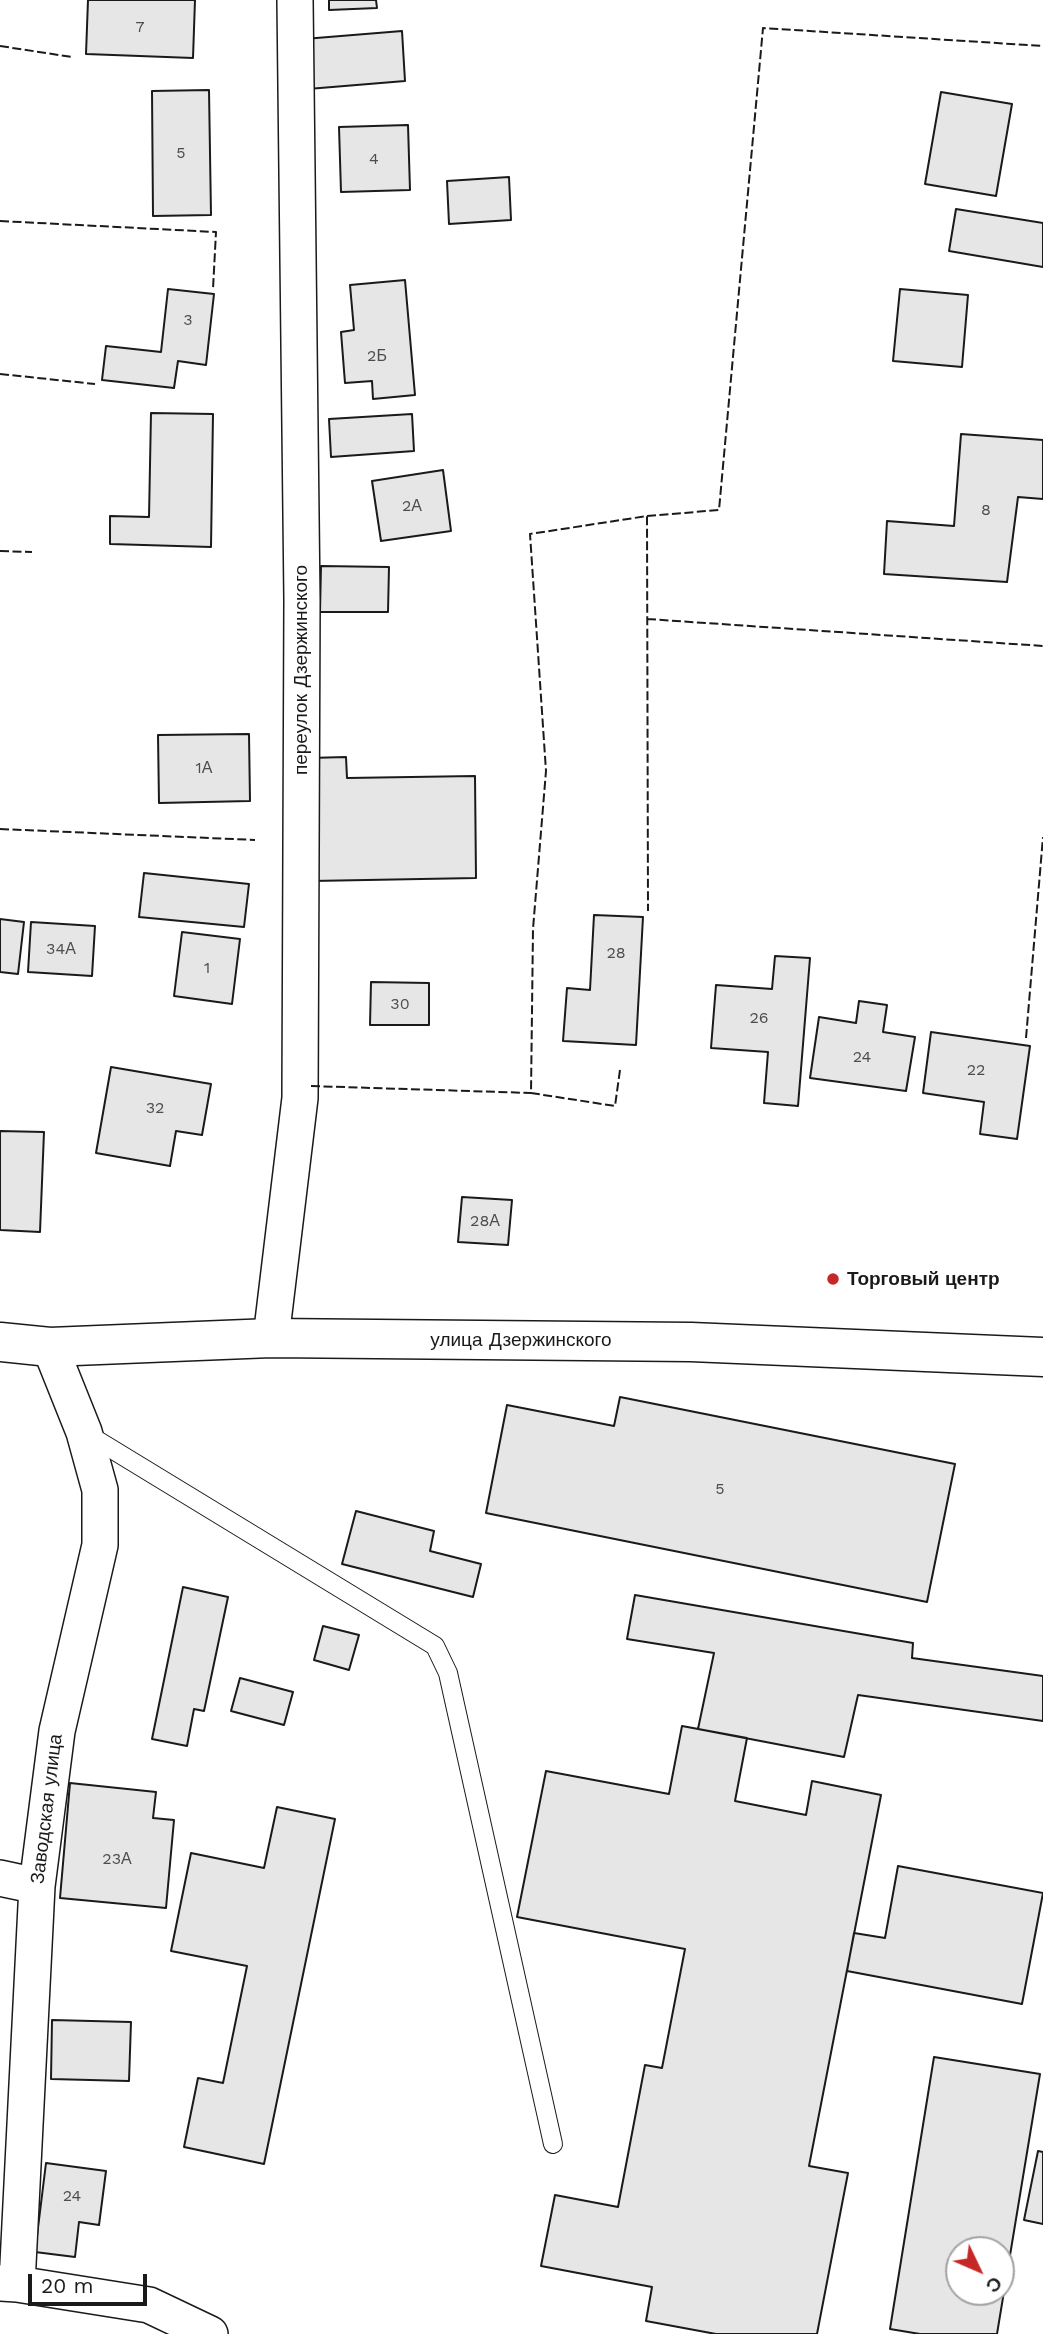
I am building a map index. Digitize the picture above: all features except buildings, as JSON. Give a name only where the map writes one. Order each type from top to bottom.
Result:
[{"type":"street","name":"переулок Дзержинского","points":[[271,1338],[300,1098],[302,600],[295,0]]},
{"type":"street","name":"улица Дзержинского","points":[[0,1342],[50,1347],[271,1338],[691,1342],[1043,1357]]},
{"type":"street","name":"Заводская улица","points":[[50,1347],[84,1432],[100,1490],[100,1545],[57,1731],[37,1886],[9,2283],[149,2305],[210,2334]]},
{"type":"street","points":[[0,1878],[37,1886]]},
{"type":"lane","points":[[84,1432],[435,1646],[448,1673],[552,2144]]},
{"type":"fence","points":[[647,516],[719,510],[763,28],[1043,46]]},
{"type":"fence","points":[[0,46],[72,57]]},
{"type":"fence","points":[[0,221],[216,232],[213,289]]},
{"type":"fence","points":[[0,374],[95,384]]},
{"type":"fence","points":[[620,1070],[615,1106],[531,1093],[533,929],[546,771],[530,534],[647,516],[648,911]]},
{"type":"fence","points":[[0,551],[32,552]]},
{"type":"fence","points":[[647,619],[1043,646]]},
{"type":"fence","points":[[0,829],[255,840]]},
{"type":"fence","points":[[1026,1038],[1043,837]]},
{"type":"fence","points":[[311,1086],[531,1093]]},
{"type":"place","name":"Торговый центр","points":[[833,1279]]}]
